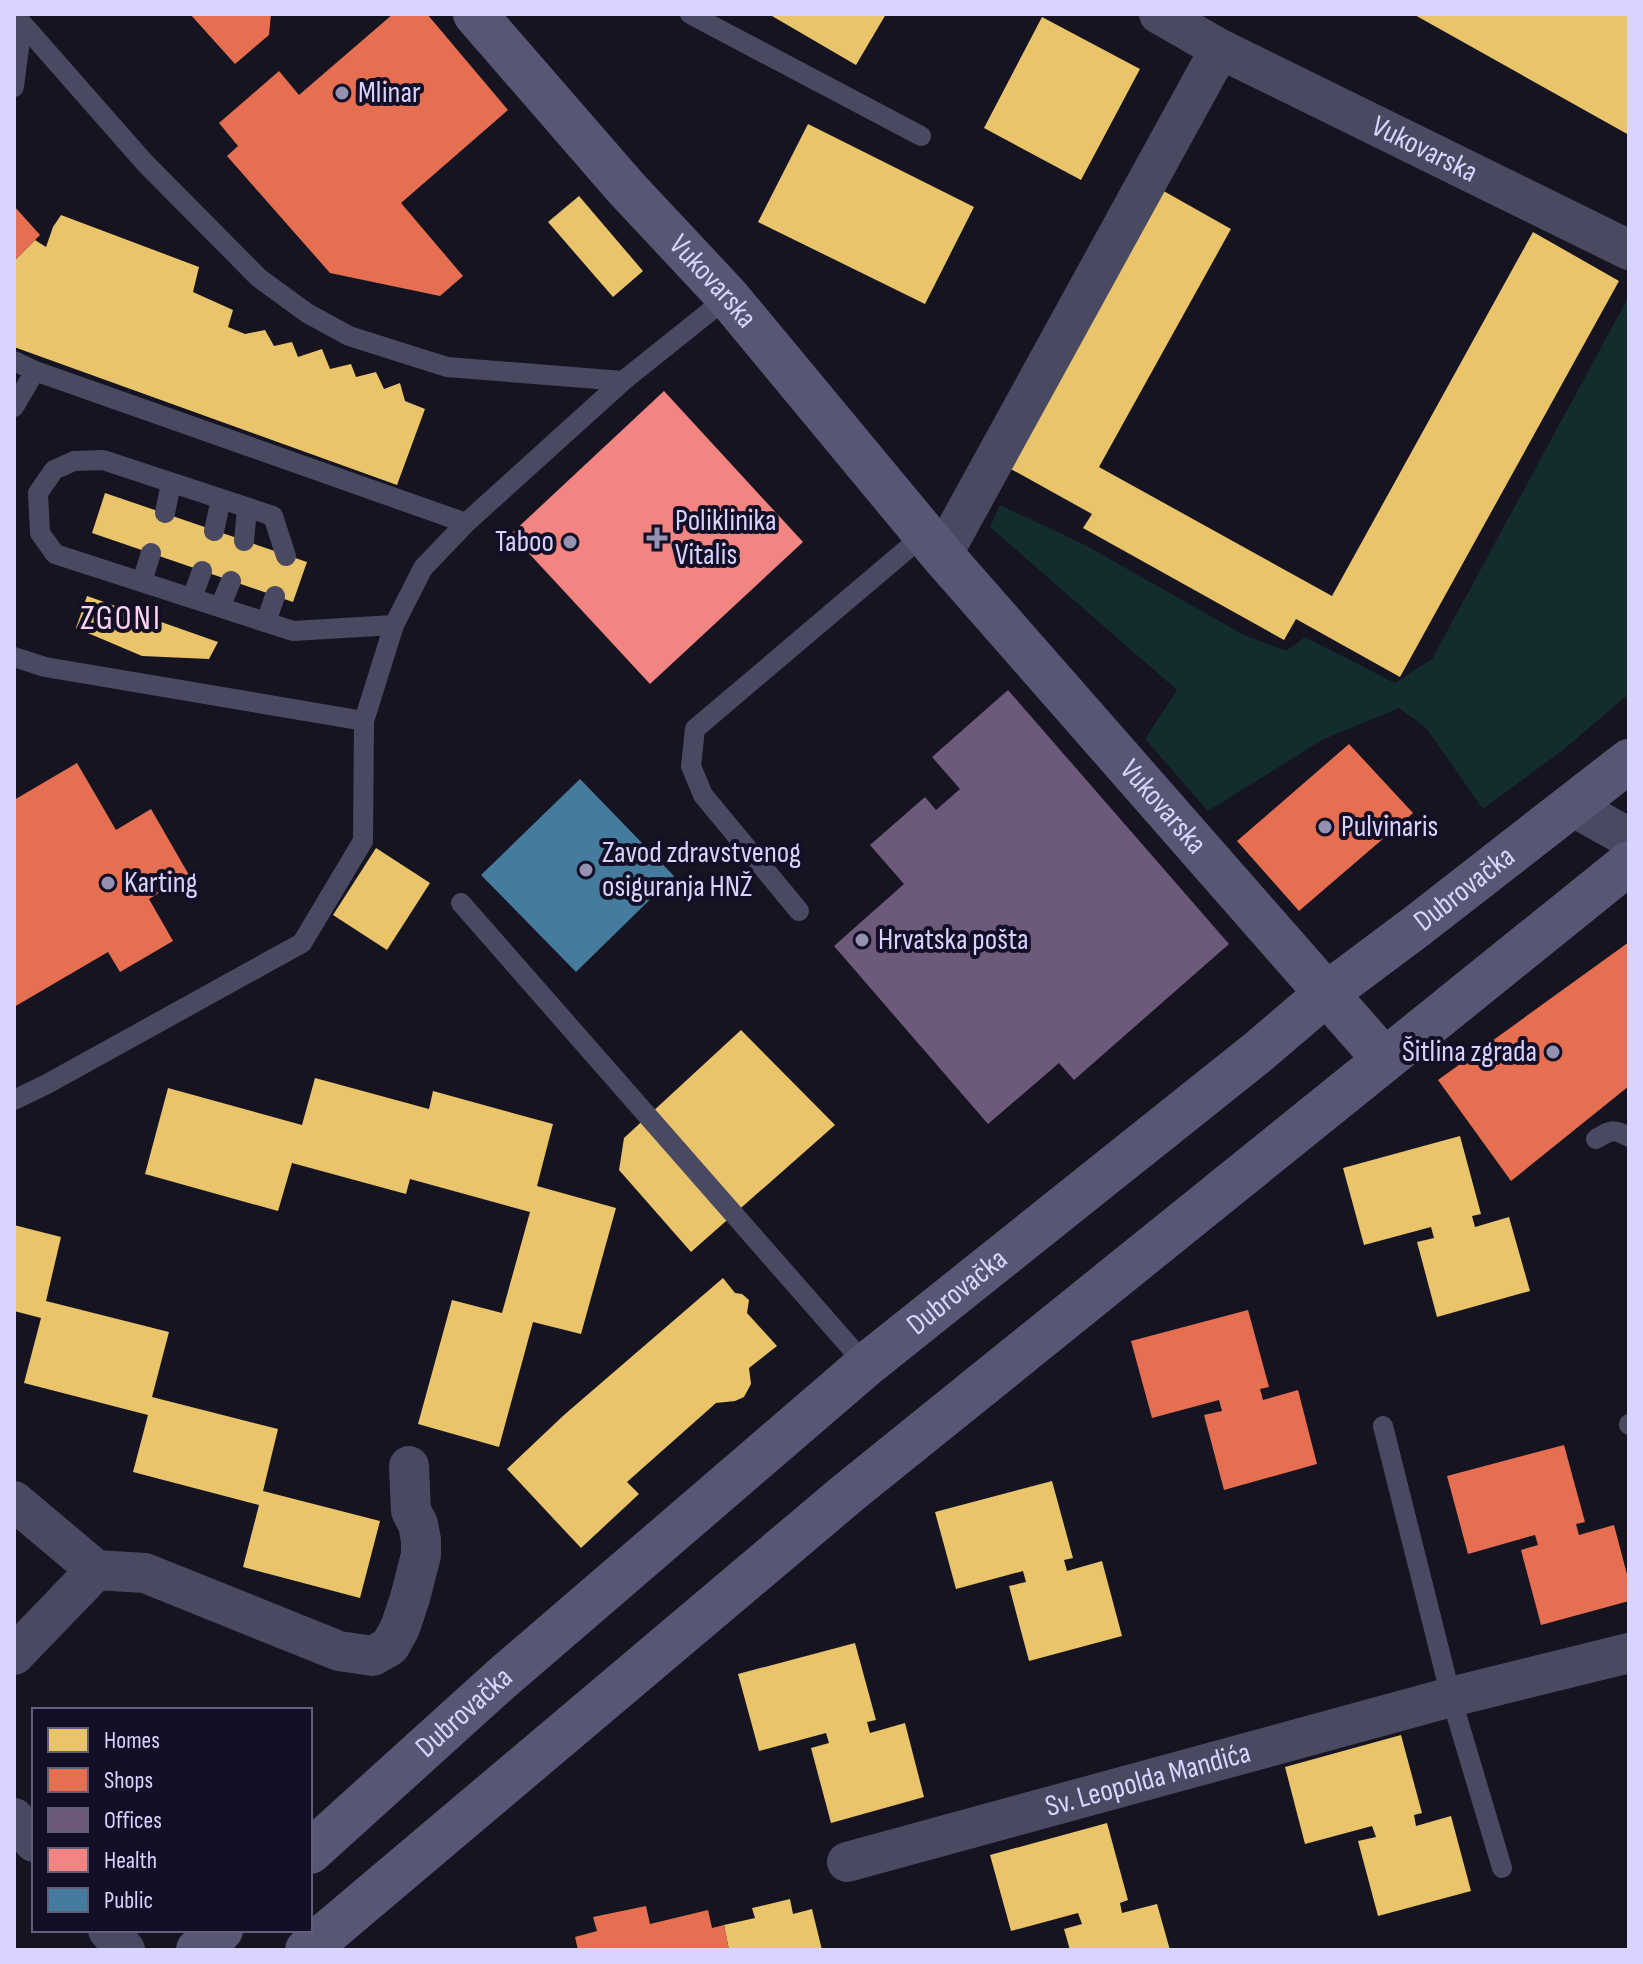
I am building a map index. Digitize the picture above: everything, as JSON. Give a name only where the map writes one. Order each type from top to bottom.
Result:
[{"type":"street","name":"Vukovarska","points":[[475,14],[626,188],[728,297],[934,545],[1384,1059]]},
{"type":"street","name":"Vukovarska","points":[[1159,14],[1220,49],[1629,250]]},
{"type":"street","points":[[934,545],[1220,49]]},
{"type":"street","name":"Dubrovačka","points":[[312,1850],[500,1680],[866,1365],[1258,1052],[1326,994],[1629,761]]},
{"type":"street","points":[[1572,806],[1629,838]]},
{"type":"street","points":[[307,1950],[848,1493],[1629,863]]},
{"type":"street","points":[[14,1501],[96,1570],[145,1573],[339,1651],[373,1656],[390,1646],[400,1628],[421,1555],[418,1524],[411,1511],[409,1466]]},
{"type":"street","points":[[14,1655],[96,1570]]},
{"type":"street","name":"Sv. Leopolda Mandića","points":[[847,1862],[1451,1697],[1629,1653]]},
{"type":"street","points":[[14,1818],[32,1840]]},
{"type":"street","points":[[110,1932],[125,1950]]},
{"type":"street","points":[[198,1950],[219,1932]]},
{"type":"lane","points":[[690,14],[921,136]]},
{"type":"lane","points":[[18,19],[145,163],[259,278],[307,313],[349,336],[447,367],[623,381]]},
{"type":"lane","points":[[14,87],[18,19]]},
{"type":"lane","points":[[14,1100],[302,943],[363,841],[364,721],[394,625],[423,568],[466,523],[623,381],[728,297]]},
{"type":"lane","points":[[14,361],[466,523]]},
{"type":"lane","points":[[14,407],[35,371]]},
{"type":"lane","points":[[286,556],[273,516],[103,460],[74,461],[54,470],[38,493],[40,533],[55,554],[293,631],[394,625]]},
{"type":"lane","points":[[165,513],[171,483]]},
{"type":"lane","points":[[214,531],[221,499]]},
{"type":"lane","points":[[244,541],[247,508]]},
{"type":"lane","points":[[799,911],[703,795],[691,766],[695,729],[934,545]]},
{"type":"lane","points":[[142,582],[151,553]]},
{"type":"lane","points":[[192,598],[202,571]]},
{"type":"lane","points":[[220,607],[231,581]]},
{"type":"lane","points":[[266,622],[275,596]]},
{"type":"lane","points":[[14,657],[45,667],[364,721]]},
{"type":"lane","points":[[461,903],[866,1365]]},
{"type":"lane","points":[[1596,1139],[1610,1130],[1629,1137]]},
{"type":"lane","points":[[1383,1426],[1451,1697],[1502,1868]]},
{"type":"green space","points":[[1629,296],[1629,694],[1563,750],[1483,809],[1426,728],[1399,708],[1322,740],[1208,811],[1145,739],[1177,690],[990,527],[1000,505],[1085,545],[1244,635],[1286,651],[1305,637],[1395,683],[1432,659]]},
{"type":"building: Homes","points":[[773,14],[886,14],[856,65]]},
{"type":"building: Homes","points":[[1413,14],[1629,14],[1629,135]]},
{"type":"building: Homes","points":[[1042,17],[1140,69],[1081,180],[984,128]]},
{"type":"building: Homes","points":[[808,124],[974,207],[925,304],[758,222]]},
{"type":"building: Homes","points":[[1153,185],[1231,229],[1099,467],[1332,596],[1533,232],[1619,281],[1400,677],[1296,619],[1284,640],[1083,528],[1092,514],[1000,463]]},
{"type":"building: Homes","points":[[579,196],[643,271],[613,297],[548,222]]},
{"type":"building: Homes","points":[[61,215],[199,267],[193,292],[233,310],[228,327],[245,334],[265,330],[274,346],[292,342],[298,357],[322,349],[330,369],[351,364],[356,377],[376,372],[384,389],[400,383],[405,401],[425,409],[397,485],[14,347],[14,261],[35,240],[46,247]]},
{"type":"building: Homes","points":[[105,493],[307,562],[293,602],[92,533]]},
{"type":"building: Homes","points":[[87,596],[218,642],[209,659],[142,656],[76,628]]},
{"type":"building: Homes","points":[[376,848],[430,883],[387,950],[333,915]]},
{"type":"building: Homes","points":[[741,1030],[835,1125],[691,1252],[619,1170],[624,1138]]},
{"type":"building: Homes","points":[[315,1078],[429,1109],[433,1091],[553,1124],[537,1186],[616,1208],[581,1334],[533,1322],[499,1447],[418,1424],[452,1300],[502,1313],[530,1212],[410,1179],[406,1194],[292,1163],[278,1211],[145,1174],[168,1088],[302,1125]]},
{"type":"building: Homes","points":[[1460,1136],[1481,1214],[1472,1216],[1475,1227],[1509,1217],[1530,1291],[1437,1317],[1417,1242],[1434,1238],[1431,1227],[1364,1245],[1343,1168]]},
{"type":"building: Homes","points":[[14,1225],[61,1237],[46,1301],[169,1332],[152,1397],[278,1429],[263,1491],[380,1521],[360,1598],[243,1567],[259,1505],[133,1472],[148,1415],[24,1383],[41,1318],[14,1311]]},
{"type":"building: Homes","points":[[723,1278],[735,1293],[749,1300],[747,1313],[777,1346],[749,1368],[751,1384],[744,1397],[716,1403],[627,1482],[639,1494],[581,1548],[507,1469],[564,1415]]},
{"type":"building: Homes","points":[[1052,1481],[1073,1558],[1064,1560],[1067,1571],[1102,1561],[1122,1636],[1029,1661],[1009,1586],[1026,1582],[1023,1571],[956,1589],[935,1512]]},
{"type":"building: Homes","points":[[855,1643],[876,1720],[867,1722],[870,1733],[905,1723],[924,1797],[831,1823],[811,1748],[829,1743],[826,1733],[759,1751],[738,1674]]},
{"type":"building: Homes","points":[[1401,1735],[1422,1813],[1414,1815],[1416,1826],[1451,1816],[1471,1891],[1378,1916],[1358,1841],[1376,1837],[1372,1826],[1305,1844],[1285,1767]]},
{"type":"building: Homes","points":[[1107,1823],[1128,1900],[1120,1903],[1122,1913],[1157,1904],[1170,1950],[1070,1950],[1064,1929],[1082,1924],[1078,1913],[1011,1931],[990,1855]]},
{"type":"building: Homes","points":[[790,1899],[793,1914],[812,1909],[822,1950],[729,1950],[724,1925],[755,1918],[752,1908]]},
{"type":"building: Shops","points":[[190,14],[271,14],[269,35],[235,64]]},
{"type":"building: Shops","points":[[393,14],[427,14],[508,110],[401,203],[463,276],[440,296],[330,273],[227,156],[238,146],[219,123],[279,71],[299,95]]},
{"type":"building: Shops","points":[[14,206],[40,235],[14,261]]},
{"type":"building: Shops","name":"Pulvinaris","points":[[1349,744],[1413,813],[1299,911],[1237,841]]},
{"type":"building: Shops","points":[[77,763],[116,830],[151,809],[189,875],[149,899],[173,941],[120,972],[108,952],[14,1007],[14,800]]},
{"type":"building: Shops","name":"Šitlina zgrada","points":[[1629,942],[1629,1086],[1511,1181],[1438,1080]]},
{"type":"building: Shops","points":[[1248,1310],[1269,1387],[1260,1389],[1263,1400],[1298,1390],[1317,1464],[1224,1490],[1204,1415],[1222,1411],[1219,1400],[1152,1418],[1131,1341]]},
{"type":"building: Shops","points":[[1564,1445],[1585,1522],[1576,1524],[1579,1535],[1614,1525],[1629,1582],[1629,1601],[1541,1625],[1521,1550],[1538,1545],[1535,1535],[1468,1554],[1447,1476]]},
{"type":"building: Shops","points":[[646,1906],[650,1924],[708,1910],[712,1928],[724,1925],[729,1950],[578,1950],[575,1937],[597,1931],[593,1917]]},
{"type":"building: Offices","points":[[1008,690],[1229,944],[1074,1080],[1059,1063],[988,1124],[834,946],[904,884],[870,845],[925,797],[936,810],[960,789],[932,757]]},
{"type":"building: Health","name":"Poliklinika Vitalis","points":[[664,391],[803,542],[650,684],[511,534]]},
{"type":"building: Public","points":[[580,779],[674,876],[576,972],[481,875]]},
{"type":"place","name":"Mlinar","points":[[342,93]]},
{"type":"place","name":"Poliklinika Vitalis","points":[[657,538]]},
{"type":"place","name":"Taboo","points":[[570,542]]},
{"type":"place","name":"Pulvinaris","points":[[1325,827]]},
{"type":"place","name":"Zavod zdravstvenog osiguranja HNŽ","points":[[586,870]]},
{"type":"place","name":"Karting","points":[[108,883]]},
{"type":"place","name":"Hrvatska pošta","points":[[862,940]]},
{"type":"place","name":"Šitlina zgrada","points":[[1553,1052]]},
{"type":"district","name":"ZGONI","points":[[121,618]]}]
